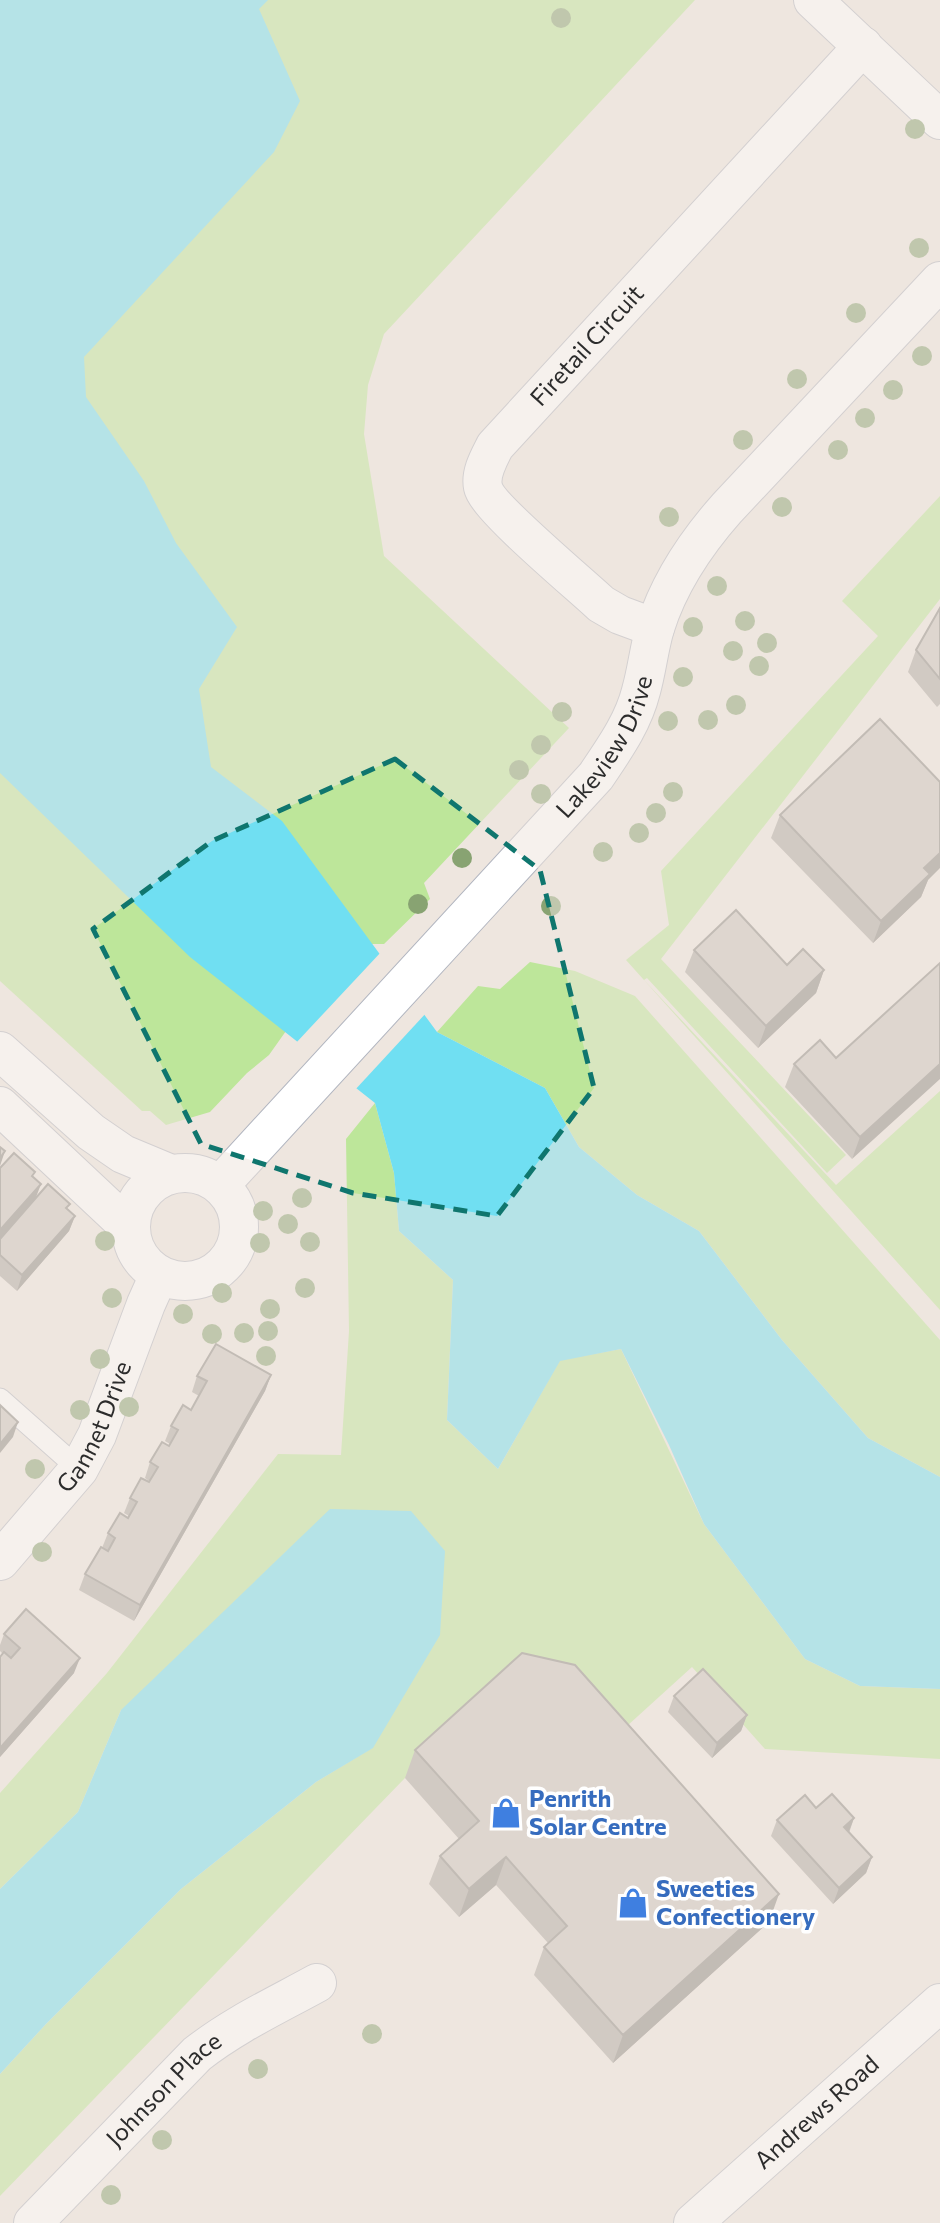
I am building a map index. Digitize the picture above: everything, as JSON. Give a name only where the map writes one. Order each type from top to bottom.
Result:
[{"type":"street","points":[[813,0],[940,120]]},
{"type":"street","name":"Firetail Circuit","points":[[655,628],[620,615],[601,604],[498,509],[483,488],[483,474],[488,460],[495,446],[554,380],[863,46]]},
{"type":"street","name":"Lakeview Drive","points":[[222,1184],[596,776],[630,722],[641,694],[655,628],[672,587],[707,530],[940,281]]},
{"type":"street","points":[[0,1051],[91,1132],[123,1154],[172,1174]]},
{"type":"street","points":[[0,1107],[130,1228]]},
{"type":"street","points":[[190,1172],[222,1184],[233,1199],[238,1214],[240,1229],[237,1245],[230,1258],[219,1270],[198,1279],[174,1280],[159,1275],[144,1263],[134,1247],[130,1228],[133,1210],[142,1194],[155,1181],[172,1174],[190,1172]]},
{"type":"street","name":"Gannet Drive","points":[[0,1561],[79,1469],[97,1435],[159,1275]]},
{"type":"street","name":"Johnson Place","points":[[33,2223],[197,2054],[247,2019],[317,1983]]},
{"type":"street","name":"Andrews Road","points":[[693,2223],[940,2003]]},
{"type":"lane","points":[[0,1399],[79,1469]]},
{"type":"highlighted area","points":[[395,759],[540,870],[594,1088],[497,1216],[353,1193],[201,1144],[93,929],[212,841]]},
{"type":"green space","points":[[0,0],[695,0],[384,334],[368,385],[364,434],[384,556],[569,728],[424,883],[430,899],[384,944],[367,944],[286,1031],[269,1055],[247,1073],[210,1112],[166,1125],[150,1111],[142,1111],[0,981]]},
{"type":"green space","points":[[940,496],[940,599],[661,959],[846,1155],[827,1173],[647,978],[644,980],[836,1185],[940,1091],[940,1310],[626,960],[669,925],[661,871],[878,636],[842,601]]},
{"type":"green space","points":[[530,962],[575,971],[635,996],[940,1340],[940,1477],[868,1438],[782,1340],[699,1231],[637,1195],[579,1147],[545,1088],[437,1032],[478,986],[500,989]]},
{"type":"green space","points":[[375,1103],[394,1173],[399,1231],[453,1280],[447,1420],[498,1469],[560,1360],[621,1349],[704,1524],[805,1659],[860,1686],[940,1689],[940,1759],[765,1749],[692,1667],[627,1726],[498,1682],[0,2196],[0,2074],[181,1889],[316,1782],[372,1748],[121,1710],[78,1812],[0,1889],[0,1793],[107,1673],[278,1454],[341,1455],[349,1331],[346,1139]]},
{"type":"water","points":[[0,0],[268,0],[259,9],[300,101],[274,152],[84,357],[86,397],[144,481],[176,543],[237,627],[199,689],[211,767],[282,821],[437,1032],[545,1088],[579,1147],[637,1195],[699,1231],[782,1340],[868,1438],[940,1477],[940,1689],[860,1686],[805,1659],[704,1524],[669,1445],[621,1349],[560,1361],[498,1469],[447,1420],[453,1280],[399,1231],[394,1173],[375,1103],[190,957],[0,773]]},
{"type":"water","points":[[330,1509],[411,1511],[445,1551],[440,1635],[373,1748],[316,1782],[181,1889],[0,2074],[0,1889],[78,1812],[121,1710]]},
{"type":"pier","points":[[382,951],[427,1012],[354,1091],[295,1044]]},
{"type":"building","points":[[940,608],[940,679],[916,650]]},
{"type":"building","points":[[880,719],[940,782],[940,853],[924,868],[930,874],[881,921],[780,815]]},
{"type":"building","points":[[736,910],[787,965],[803,949],[824,970],[766,1026],[694,950]]},
{"type":"building","points":[[940,963],[940,1064],[860,1137],[794,1064],[820,1040],[836,1058]]},
{"type":"building","points":[[14,1153],[35,1172],[32,1176],[41,1184],[0,1230],[0,1168]]},
{"type":"building","points":[[48,1184],[70,1204],[66,1208],[75,1216],[22,1275],[0,1255],[0,1239]]},
{"type":"building","points":[[216,1344],[271,1375],[140,1605],[85,1574],[101,1547],[108,1551],[115,1538],[108,1533],[120,1513],[128,1518],[137,1502],[130,1498],[141,1478],[149,1482],[158,1467],[150,1462],[162,1442],[169,1446],[178,1430],[171,1426],[183,1405],[191,1410],[207,1381],[197,1376]]},
{"type":"building","points":[[0,1405],[18,1422],[0,1444]]},
{"type":"building","points":[[26,1609],[80,1658],[0,1748],[0,1657],[4,1652],[11,1658],[20,1648],[4,1634]]},
{"type":"building","points":[[522,1653],[575,1665],[779,1894],[623,2035],[544,1947],[567,1926],[506,1857],[469,1889],[440,1856],[479,1821],[415,1750]]},
{"type":"building","points":[[703,1669],[747,1715],[717,1743],[674,1696]]},
{"type":"building","points":[[832,1794],[854,1818],[844,1827],[872,1857],[839,1888],[777,1820],[805,1795],[816,1808]]},
{"type":"place","name":"Penrith Solar Centre","points":[[506,1813]]},
{"type":"place","name":"Sweeties Confectionery","points":[[633,1903]]}]
